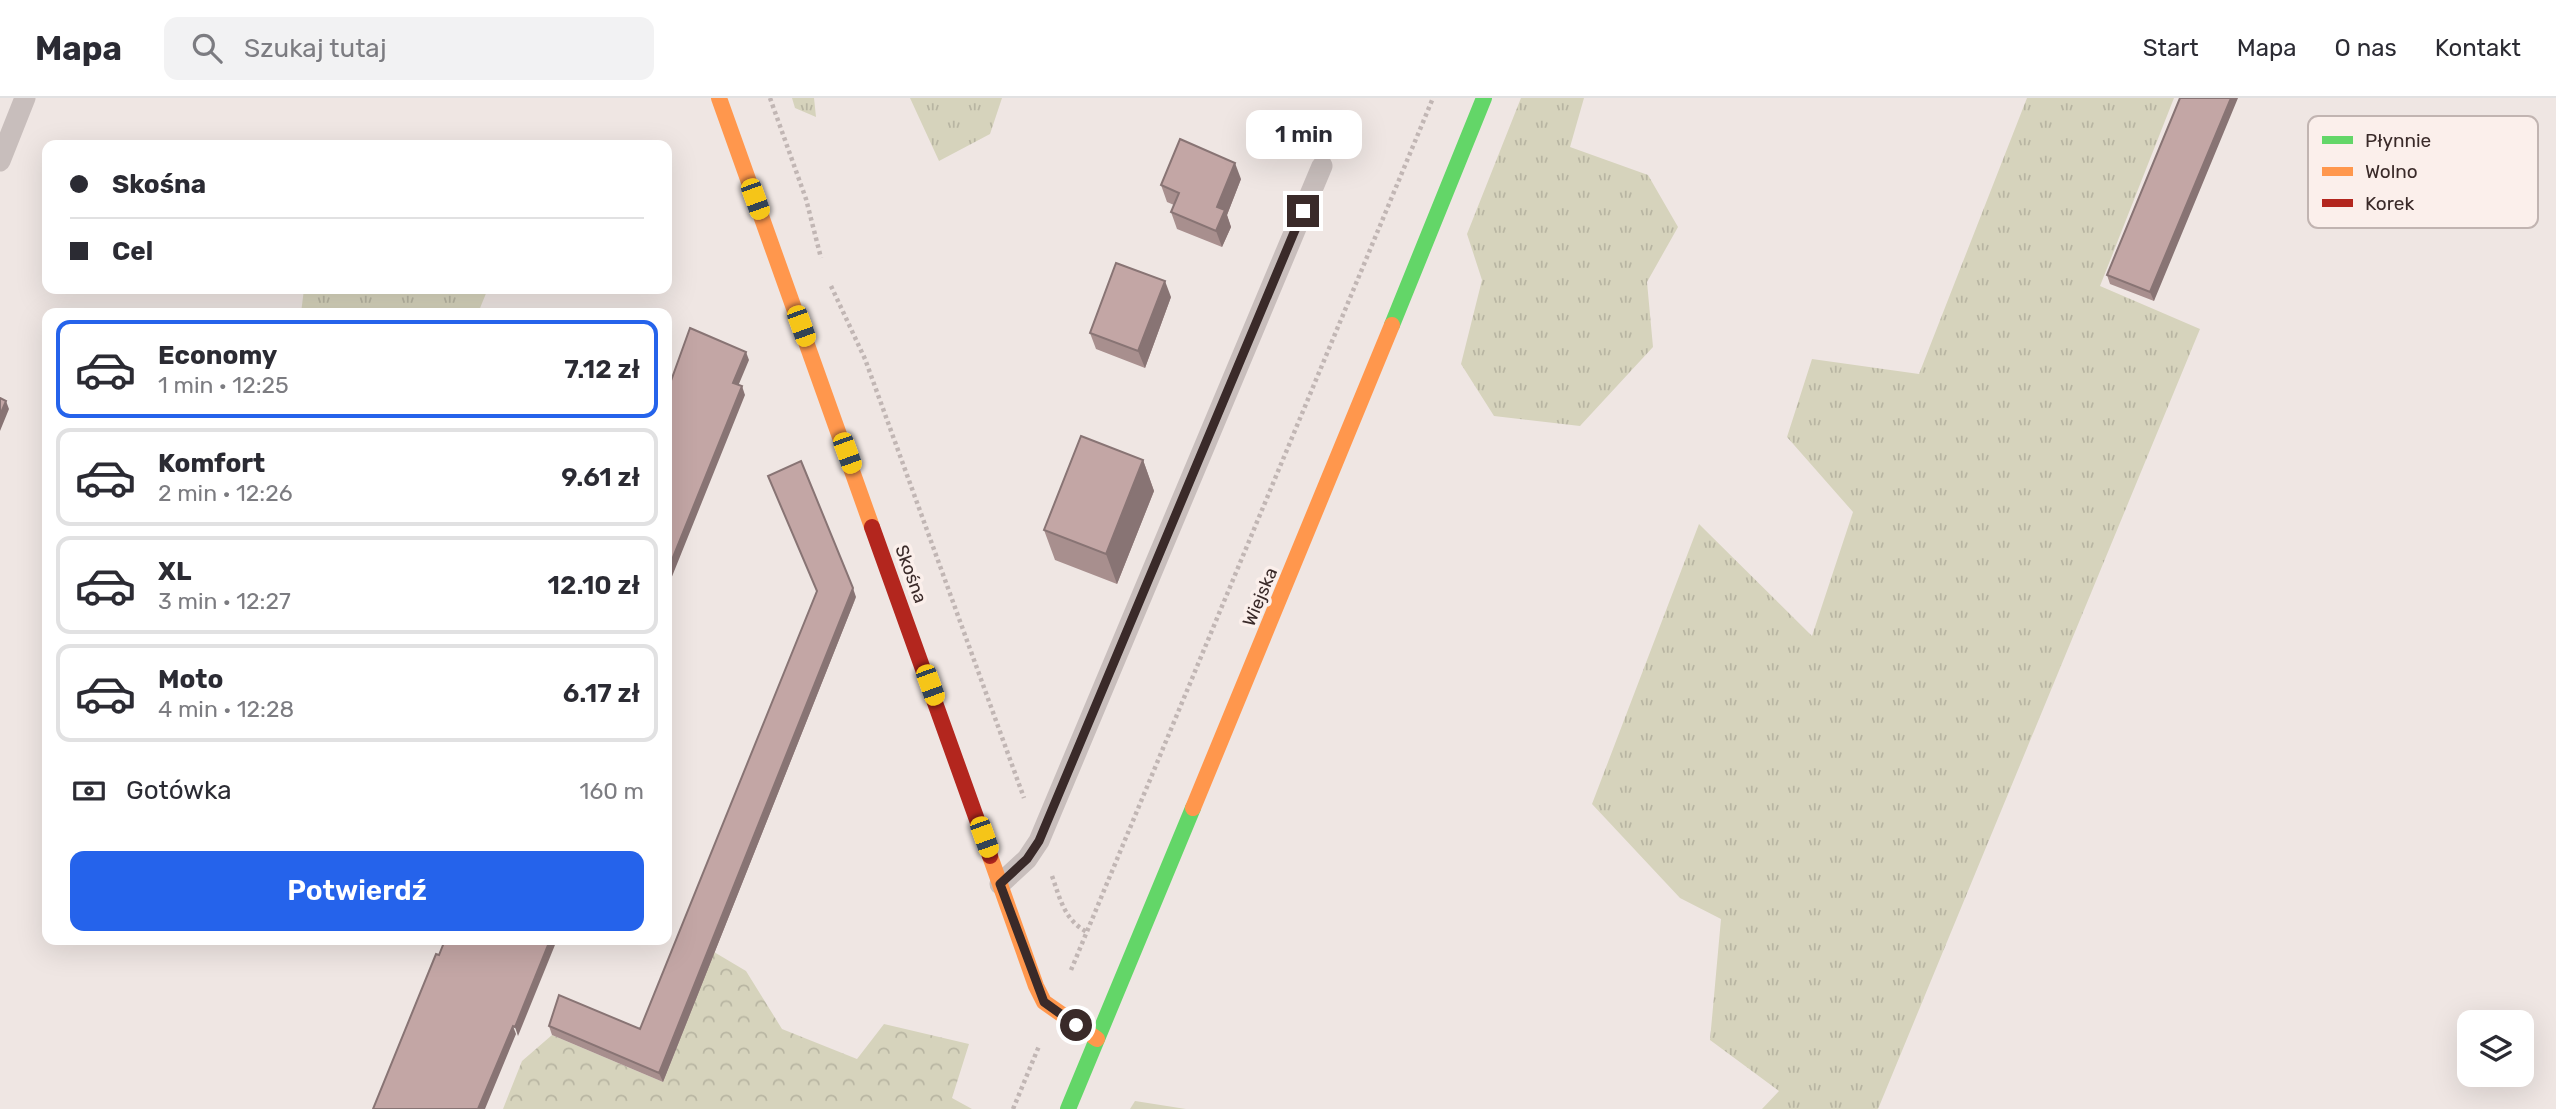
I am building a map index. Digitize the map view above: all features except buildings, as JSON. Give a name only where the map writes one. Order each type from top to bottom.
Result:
[{"type":"street","name":"Skośna","points":[[719,98],[1037,986],[1044,1002],[1097,1039]]},
{"type":"street","name":"Wiejska","points":[[1068,1109],[1484,98]]},
{"type":"lane","points":[[0,161],[25,98]]},
{"type":"lane","points":[[1000,884],[1027,859],[1039,841],[1322,166]]},
{"type":"path","points":[[770,98],[806,199],[823,265]]},
{"type":"path","points":[[1013,1109],[1433,98]]},
{"type":"path","points":[[827,277],[865,359],[1065,913],[1077,927],[1087,932]]},
{"type":"green space","points":[[792,98],[814,98],[816,117],[795,108]]},
{"type":"green space","points":[[910,98],[1002,98],[990,134],[939,161]]},
{"type":"green space","points":[[1521,98],[1584,98],[1570,147],[1648,175],[1678,227],[1647,282],[1653,347],[1580,426],[1494,416],[1461,364],[1482,280],[1467,234]]},
{"type":"green space","points":[[2027,98],[2174,98],[2100,286],[2200,329],[1878,1109],[1762,1109],[1779,1091],[1710,1040],[1721,919],[1680,898],[1592,804],[1699,524],[1812,636],[1853,512],[1787,437],[1812,359],[1919,374]]},
{"type":"green space","points":[[303,294],[486,294],[480,308],[302,308]]},
{"type":"green space","points":[[714,952],[746,971],[782,1029],[857,1059],[884,1024],[969,1044],[952,1098],[972,1109],[503,1109],[522,1061],[552,1035],[663,1082]]},
{"type":"green space","points":[[1135,1101],[1186,1109],[1130,1109]]},
{"type":"traffic: fast","points":[[1392,325],[1484,98]]},
{"type":"traffic: fast","points":[[1068,1109],[1193,808]]},
{"type":"traffic: slow","points":[[719,98],[872,527]]},
{"type":"traffic: slow","points":[[1193,808],[1392,325]]},
{"type":"traffic: slow","points":[[990,856],[1044,1002],[1097,1039]]},
{"type":"traffic: jam","points":[[872,527],[990,856]]},
{"type":"route","points":[[1076,1025],[1044,1002],[1000,884],[1027,859],[1039,841],[1303,211]]}]
